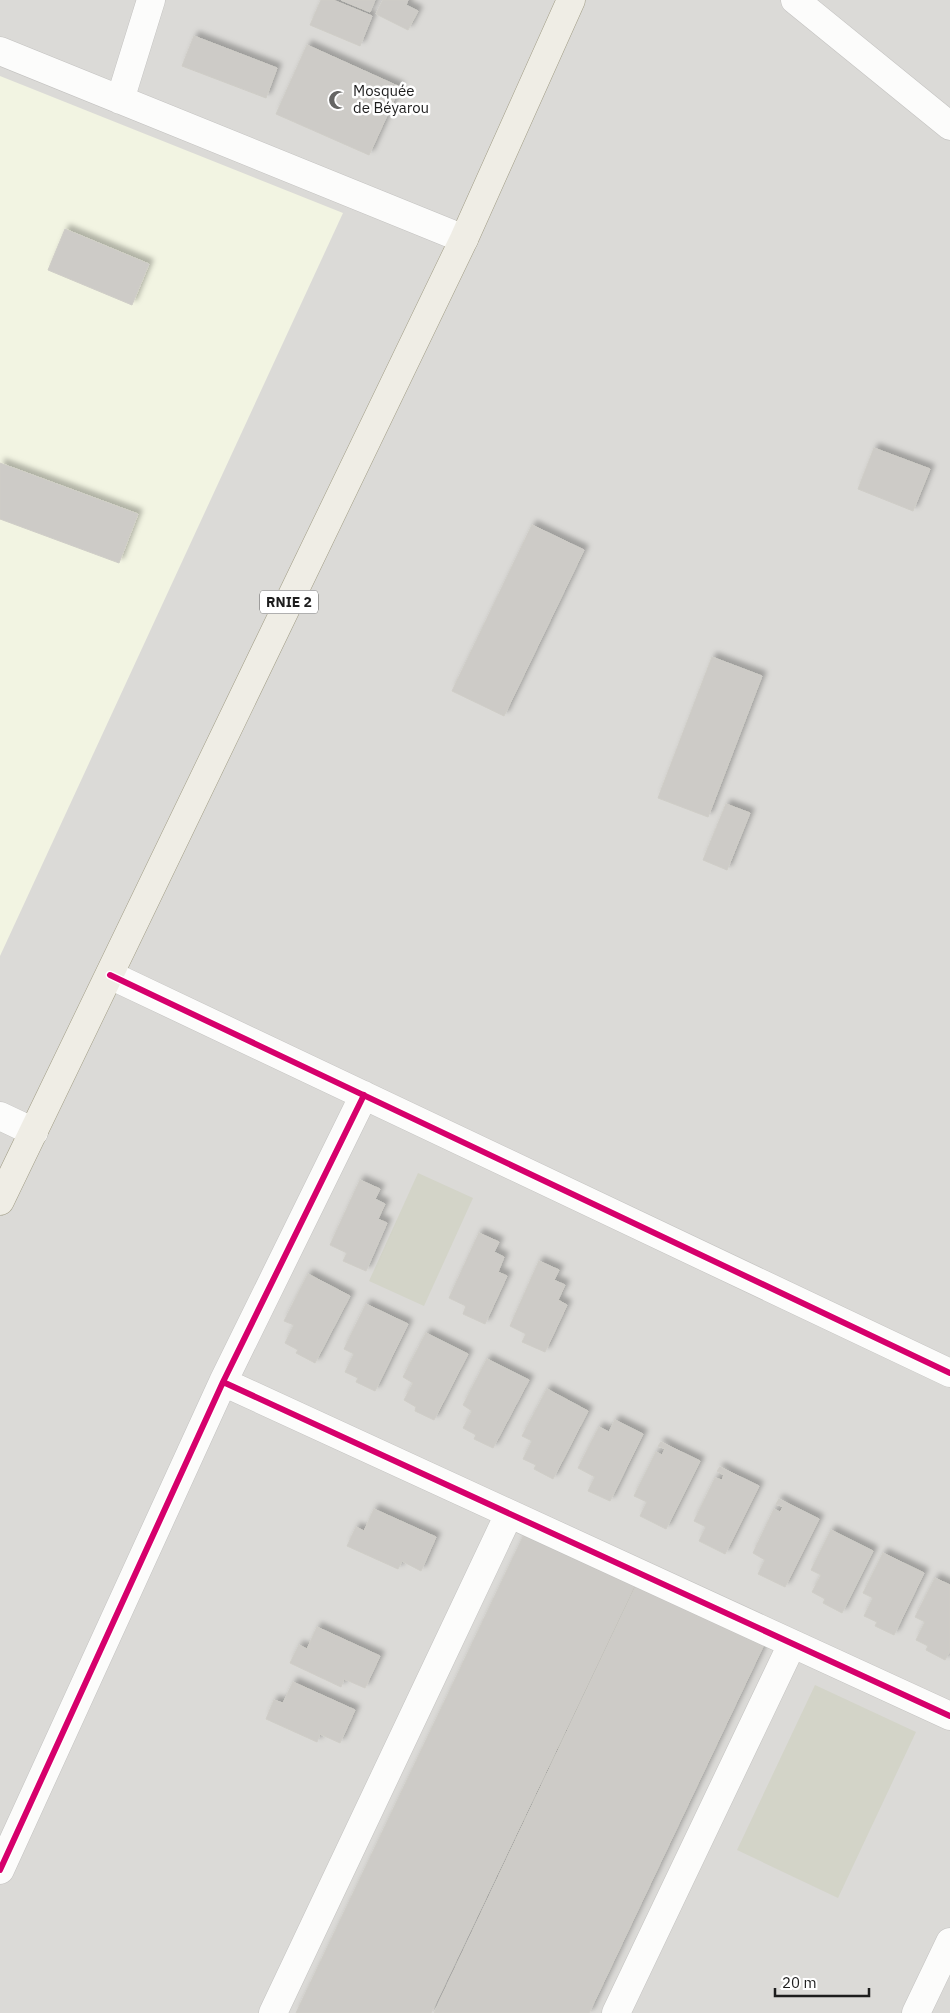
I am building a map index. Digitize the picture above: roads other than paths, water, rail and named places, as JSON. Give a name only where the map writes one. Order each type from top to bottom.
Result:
[{"type":"main road","name":"RNIE 2","points":[[0,1201],[464,239],[571,0]]},
{"type":"street","points":[[120,100],[151,0]]},
{"type":"street","points":[[794,0],[950,126]]},
{"type":"street","points":[[0,51],[464,239]]},
{"type":"street","points":[[110,975],[950,1373]]},
{"type":"street","points":[[0,1870],[223,1382],[364,1095]]},
{"type":"street","points":[[0,1116],[34,1132]]},
{"type":"street","points":[[223,1382],[950,1716]]},
{"type":"street","points":[[272,2013],[509,1514]]},
{"type":"street","points":[[616,2013],[792,1644]]},
{"type":"street","points":[[916,2013],[950,1942]]},
{"type":"place","name":"Mosquée de Béyarou","points":[[338,100]]}]
